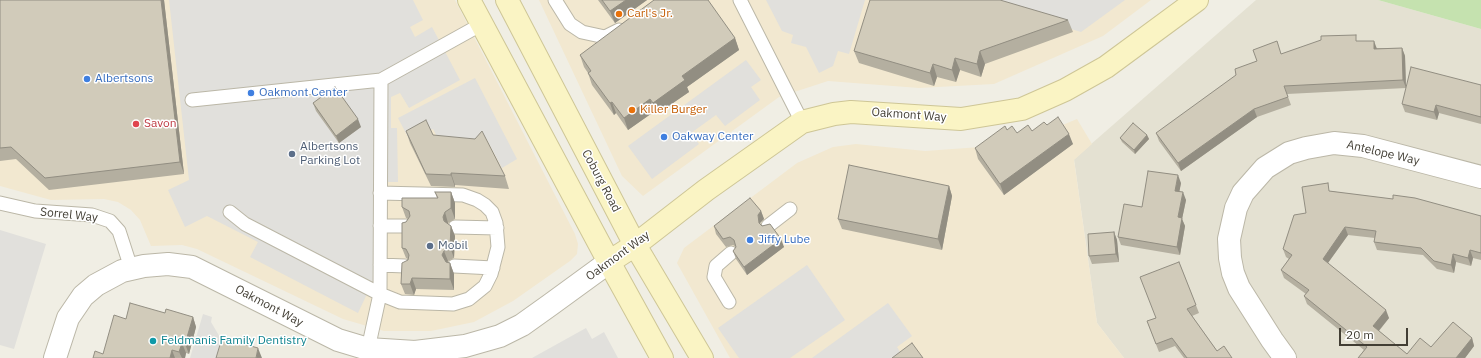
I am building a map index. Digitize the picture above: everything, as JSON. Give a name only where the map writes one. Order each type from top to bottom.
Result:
[{"type":"main road","points":[[469,0],[608,262],[662,358]]},
{"type":"main road","name":"Coburg Road","points":[[507,0],[635,245],[702,358]]},
{"type":"main road","name":"Oakmont Way","points":[[608,262],[635,245],[706,190],[802,122],[834,114],[851,112],[961,119],[1022,109],[1065,90],[1106,67],[1197,0]]},
{"type":"street","name":"Antelope Way","points":[[1285,358],[1264,329],[1239,288],[1233,273],[1230,258],[1229,239],[1236,208],[1243,193],[1265,168],[1288,154],[1306,148],[1334,143],[1363,146],[1481,177]]},
{"type":"street","name":"Oakmont Way","points":[[55,358],[68,318],[83,296],[108,278],[131,268],[168,264],[192,268],[210,275],[326,335],[368,349],[400,352],[429,351],[465,346],[500,336],[522,324],[550,305],[608,262]]},
{"type":"lane","points":[[555,0],[570,24],[590,35],[605,37],[611,35],[629,23]]},
{"type":"lane","points":[[740,0],[802,122]]},
{"type":"lane","points":[[192,100],[381,80],[482,24]]},
{"type":"lane","points":[[368,349],[380,294],[381,80]]},
{"type":"lane","points":[[230,212],[245,224],[380,294],[400,302],[461,302],[473,297],[485,286],[493,268],[498,247],[497,228],[492,212],[485,205],[470,197],[380,193]]},
{"type":"lane","name":"Sorrel Way","points":[[0,203],[35,211],[92,215],[110,221],[119,231],[131,268]]},
{"type":"lane","points":[[768,226],[790,209]]},
{"type":"lane","points":[[380,226],[406,226]]},
{"type":"lane","points":[[455,227],[497,228]]},
{"type":"lane","points":[[729,302],[716,281],[715,272],[720,262],[731,253]]},
{"type":"lane","points":[[380,265],[406,266]]},
{"type":"lane","points":[[454,266],[493,268]]},
{"type":"shaded area","name":"Oakmont Center","points":[[0,0],[455,0],[575,234],[578,244],[577,254],[570,261],[513,301],[474,322],[431,331],[384,331],[343,319],[197,249],[182,245],[151,246],[140,220],[131,210],[118,202],[104,199],[51,200],[0,186]]},
{"type":"shaded area","name":"Albertsons Parking Lot","points":[[169,0],[413,0],[423,20],[410,27],[415,37],[432,27],[460,80],[409,108],[400,93],[391,97],[391,128],[397,128],[398,182],[375,182],[374,279],[358,313],[250,257],[258,242],[207,216],[185,227],[168,190],[189,180]]},
{"type":"shaded area","name":"Oakway Center","points":[[539,0],[1151,0],[1103,36],[994,84],[919,88],[828,81],[779,97],[643,196],[622,176]]},
{"type":"shaded area","points":[[766,0],[865,0],[849,54],[838,51],[833,66],[819,73],[806,47],[791,43],[793,35],[782,31]]},
{"type":"shaded area","points":[[976,0],[1125,0],[1081,32]]},
{"type":"shaded area","points":[[1256,0],[1378,0],[1481,29],[1481,358],[1124,358],[1097,323],[1074,159]]},
{"type":"shaded area","points":[[746,60],[761,80],[751,87],[760,100],[725,126],[716,115],[691,133],[699,144],[652,179],[628,146]]},
{"type":"shaded area","points":[[475,78],[517,159],[502,168],[486,138],[441,144],[433,129],[410,141],[398,118]]},
{"type":"shaded area","points":[[1077,119],[1092,144],[1074,160],[1097,323],[1124,358],[730,358],[677,263],[684,248],[797,163],[833,147],[856,144],[925,151],[980,147],[1041,134]]},
{"type":"shaded area","points":[[0,230],[46,244],[14,349],[0,345]]},
{"type":"shaded area","points":[[807,265],[845,320],[790,358],[739,358],[718,328]]},
{"type":"shaded area","points":[[888,303],[912,336],[897,347],[904,358],[812,358]]},
{"type":"shaded area","points":[[203,314],[212,317],[211,322],[221,339],[216,358],[190,358]]},
{"type":"shaded area","points":[[586,328],[592,339],[604,332],[618,358],[532,358]]},
{"type":"green space","points":[[1378,0],[1481,0],[1481,29]]},
{"type":"building","name":"Albertsons","points":[[0,0],[161,0],[180,162],[45,178],[11,147],[0,148]]},
{"type":"building","points":[[602,0],[626,0],[610,11]]},
{"type":"building","points":[[654,0],[708,0],[735,38],[682,76],[685,80],[653,103],[650,99],[624,118],[612,102],[610,103],[588,73],[591,71],[580,55]]},
{"type":"building","points":[[870,0],[1000,0],[1068,20],[980,51],[977,64],[955,58],[952,70],[933,64],[930,73],[854,51]]},
{"type":"building","points":[[1356,35],[1356,41],[1374,41],[1374,49],[1402,48],[1403,80],[1284,86],[1288,97],[1254,109],[1178,163],[1156,133],[1236,75],[1235,69],[1257,61],[1253,50],[1277,41],[1281,54],[1321,40],[1321,36]]},
{"type":"building","points":[[1411,67],[1481,85],[1481,117],[1436,105],[1434,112],[1402,104]]},
{"type":"building","points":[[335,87],[358,119],[336,136],[313,103]]},
{"type":"building","points":[[1058,117],[1069,134],[1000,184],[975,148],[1005,126],[1007,130],[1012,126],[1017,133],[1028,125],[1032,131],[1044,122],[1047,125]]},
{"type":"building","points":[[426,120],[433,135],[475,139],[482,131],[505,176],[451,173],[451,175],[426,174],[406,131]]},
{"type":"building","points":[[1133,123],[1147,135],[1134,150],[1120,138]]},
{"type":"building","points":[[849,165],[949,186],[938,239],[838,219]]},
{"type":"building","points":[[1148,171],[1178,175],[1175,191],[1183,192],[1178,217],[1182,218],[1177,247],[1118,237],[1124,204],[1142,207]]},
{"type":"building","points":[[1328,183],[1329,191],[1393,199],[1393,195],[1415,198],[1481,216],[1481,253],[1470,250],[1468,258],[1453,254],[1451,265],[1434,261],[1421,248],[1374,242],[1376,231],[1345,227],[1323,259],[1386,310],[1373,326],[1407,354],[1420,338],[1431,347],[1453,322],[1472,338],[1456,358],[1358,358],[1367,347],[1304,296],[1309,290],[1281,270],[1292,255],[1283,249],[1294,215],[1306,213],[1302,187]]},
{"type":"building","name":"Mobil","points":[[435,192],[451,192],[451,208],[445,212],[443,217],[444,221],[451,226],[450,247],[444,251],[442,255],[446,262],[450,263],[450,279],[412,278],[410,284],[401,284],[402,263],[408,260],[409,255],[406,249],[402,248],[402,223],[406,222],[410,216],[409,211],[402,207],[402,198],[438,198]]},
{"type":"building","name":"Jiffy Lube","points":[[750,198],[761,211],[758,215],[759,223],[762,226],[770,224],[781,239],[744,267],[733,251],[736,247],[734,240],[730,237],[723,239],[714,226]]},
{"type":"building","points":[[1114,232],[1116,254],[1089,256],[1088,234]]},
{"type":"building","points":[[1179,262],[1196,305],[1187,309],[1217,351],[1224,346],[1232,358],[1187,358],[1172,338],[1156,344],[1147,321],[1156,318],[1140,277]]},
{"type":"building","name":"Feldmanis Family Dentistry","points":[[130,303],[165,313],[166,309],[193,317],[185,344],[182,343],[179,352],[172,350],[170,358],[93,358],[95,351],[103,354],[114,315],[126,319]]},
{"type":"building","points":[[222,338],[258,348],[256,358],[216,358]]},
{"type":"building","points":[[912,343],[923,358],[892,358]]},
{"type":"place","name":"Carl's Jr.","points":[[619,14]]},
{"type":"place","name":"Albertsons","points":[[87,79]]},
{"type":"place","name":"Oakmont Center","points":[[251,93]]},
{"type":"place","name":"Killer Burger","points":[[632,110]]},
{"type":"place","name":"Savon","points":[[136,124]]},
{"type":"place","name":"Oakway Center","points":[[664,137]]},
{"type":"place","name":"Albertsons Parking Lot","points":[[292,154]]},
{"type":"place","name":"Jiffy Lube","points":[[750,240]]},
{"type":"place","name":"Mobil","points":[[430,246]]},
{"type":"place","name":"Feldmanis Family Dentistry","points":[[153,341]]}]
